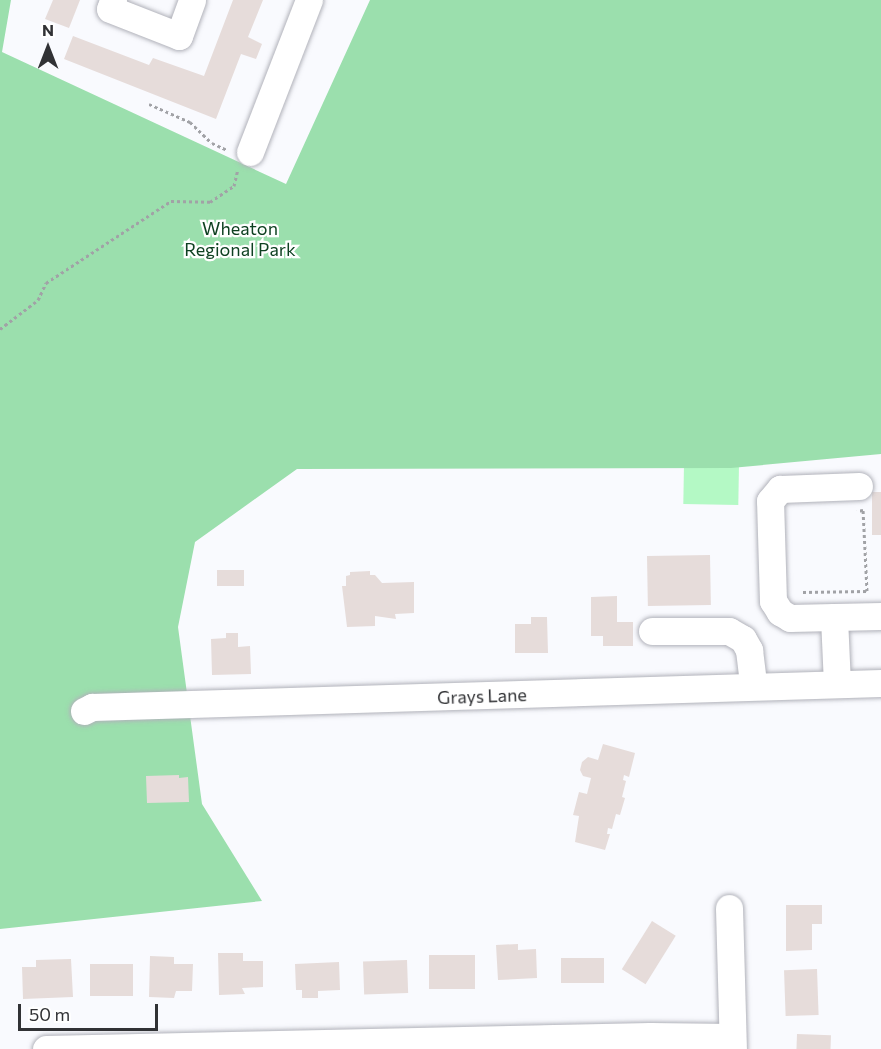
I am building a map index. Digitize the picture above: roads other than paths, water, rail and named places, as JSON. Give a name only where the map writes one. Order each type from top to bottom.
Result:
[{"type":"street","points":[[113,0],[110,9],[179,36],[192,0]]},
{"type":"street","points":[[240,157],[309,0]]},
{"type":"street","points":[[861,498],[780,489],[770,501],[773,601],[780,612],[790,618],[881,616]]},
{"type":"street","points":[[834,617],[837,684]]},
{"type":"street","points":[[652,631],[729,631],[743,639],[749,650],[753,686]]},
{"type":"street","name":"Grays Lane","points":[[84,711],[92,706],[881,683]]},
{"type":"street","points":[[46,1049],[638,1036],[732,1043],[729,908]]},
{"type":"park label","name":"Wheaton Regional Park","points":[[240,239]]}]
